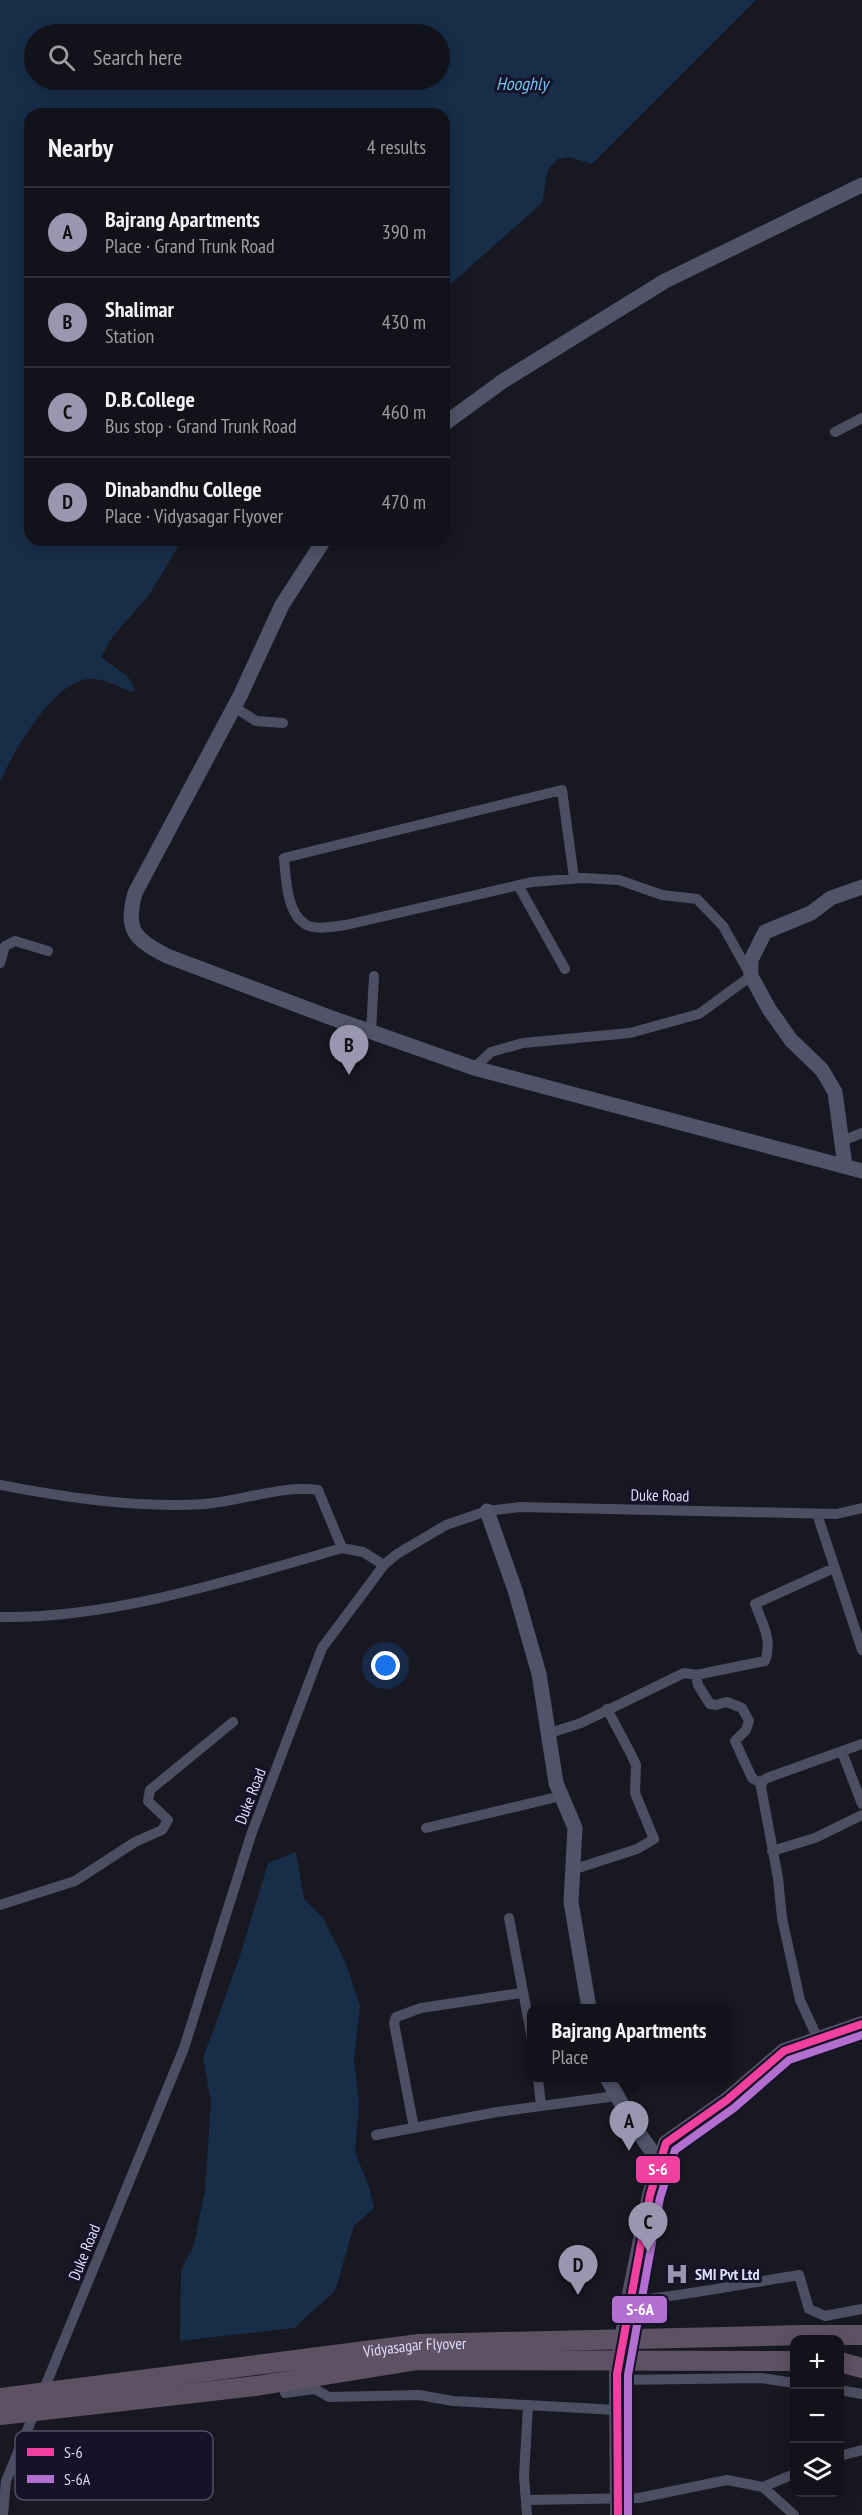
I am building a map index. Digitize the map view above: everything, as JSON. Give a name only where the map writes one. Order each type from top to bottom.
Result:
[{"type":"highway","points":[[833,2335],[862,2322]]},
{"type":"highway","name":"Vidyasagar Flyover","points":[[0,2398],[419,2344],[790,2335]]},
{"type":"highway","name":"Vidyasagar Flyover","points":[[844,2335],[862,2335]]},
{"type":"highway","points":[[844,2361],[862,2359]]},
{"type":"highway","name":"Vidyasagar Flyover","points":[[0,2415],[256,2385],[418,2360],[790,2361]]},
{"type":"highway","points":[[844,2362],[862,2368]]},
{"type":"main road","points":[[618,2507],[617,2380],[628,2301],[650,2195],[666,2143],[727,2100],[784,2051],[862,2024]]},
{"type":"street","points":[[450,420],[503,381],[665,281],[862,185]]},
{"type":"street","points":[[835,432],[862,418]]},
{"type":"street","points":[[320,546],[282,605],[234,707],[135,893],[129,915],[133,929],[146,945],[167,956],[474,1068],[862,1171]]},
{"type":"street","points":[[234,707],[256,721],[284,723]]},
{"type":"street","points":[[574,878],[562,790],[284,858],[289,898],[296,913],[305,924],[318,927],[346,925],[518,885],[574,878],[619,880],[662,895],[697,899],[723,926],[769,1009],[790,1040],[822,1070],[835,1092],[845,1166]]},
{"type":"street","points":[[518,885],[565,969]]},
{"type":"street","points":[[751,976],[751,960],[765,932],[811,913],[831,898],[862,887]]},
{"type":"street","points":[[0,963],[5,946],[15,941],[48,951]]},
{"type":"street","points":[[371,1032],[374,976]]},
{"type":"street","points":[[474,1068],[491,1052],[523,1043],[630,1033],[688,1018],[715,1004],[751,976]]},
{"type":"street","points":[[842,1141],[862,1133]]},
{"type":"street","points":[[0,1485],[76,1500],[161,1505],[208,1503],[300,1487],[318,1490],[342,1548]]},
{"type":"street","name":"Duke Road","points":[[27,2431],[184,2048],[251,1835],[322,1648],[384,1565],[446,1525],[487,1511],[520,1507],[817,1514],[836,1514],[862,1508]]},
{"type":"street","points":[[487,1511],[516,1590],[539,1674],[547,1734],[561,1796],[575,1828],[571,1902],[588,2004]]},
{"type":"street","points":[[817,1514],[862,1650]]},
{"type":"street","points":[[0,1617],[77,1613],[214,1585],[342,1548],[363,1552],[384,1565]]},
{"type":"street","points":[[547,1734],[566,1729],[684,1673],[696,1676],[765,1661],[769,1651],[767,1636],[755,1604],[834,1568]]},
{"type":"street","points":[[696,1676],[698,1685],[710,1704],[727,1702],[742,1708],[749,1721],[746,1730],[735,1741],[752,1778],[762,1784]]},
{"type":"street","points":[[572,1870],[637,1850],[654,1839],[634,1792],[636,1765],[607,1709]]},
{"type":"street","points":[[0,1905],[75,1881],[135,1842],[162,1830],[168,1820],[148,1801],[150,1790],[233,1722]]},
{"type":"street","points":[[762,1784],[768,1778],[862,1744]]},
{"type":"street","points":[[843,1752],[862,1804]]},
{"type":"street","points":[[762,1784],[782,1918],[800,2000],[818,2040]]},
{"type":"street","points":[[426,1828],[561,1796]]},
{"type":"street","points":[[772,1851],[816,1838],[862,1815]]},
{"type":"street","points":[[509,1918],[527,2020]]},
{"type":"street","points":[[414,2128],[394,2023],[396,2017],[421,2008],[521,1992]]},
{"type":"street","points":[[538,2082],[541,2106]]},
{"type":"street","points":[[609,2082],[660,2163]]},
{"type":"street","points":[[376,2135],[541,2106],[616,2096]]},
{"type":"street","points":[[628,2301],[682,2296],[730,2285],[798,2276],[809,2309],[825,2316],[862,2309]]},
{"type":"street","points":[[617,2380],[761,2378],[790,2382]]},
{"type":"street","points":[[285,2393],[315,2389],[329,2397],[419,2395],[453,2402],[616,2410]]},
{"type":"street","points":[[844,2391],[862,2394]]},
{"type":"street","points":[[527,2515],[528,2406]]},
{"type":"street","points":[[844,2455],[862,2450]]},
{"type":"street","name":"Duke Road","points":[[3,2515],[6,2481],[15,2459]]},
{"type":"street","points":[[763,2487],[790,2476]]},
{"type":"street","points":[[526,2500],[618,2507],[639,2498],[727,2480],[763,2487],[794,2515]]},
{"type":"water","name":"Hooghly","points":[[0,0],[756,0],[592,164],[569,157],[558,159],[548,169],[542,203],[450,285],[450,108],[24,108],[24,546],[178,546],[149,595],[113,636],[101,657],[128,677],[135,690],[132,692],[93,679],[75,683],[61,692],[48,705],[14,754],[0,782]]},
{"type":"water","points":[[296,1852],[304,1899],[323,1918],[346,1963],[360,2006],[354,2060],[359,2103],[355,2152],[369,2187],[374,2208],[354,2226],[335,2291],[294,2328],[180,2341],[181,2270],[194,2245],[205,2190],[211,2102],[203,2058],[240,1956],[268,1863]]},
{"type":"transit line","name":"S-6","points":[[618,2515],[617,2374],[650,2195],[666,2143],[727,2100],[784,2051],[862,2024]]},
{"type":"transit line","name":"S-6A","points":[[628,2515],[628,2375],[660,2198],[675,2150],[734,2108],[789,2060],[862,2035]]},
{"type":"place","name":"Shalimar","points":[[349,1075]]},
{"type":"place","name":"Bajrang Apartments","points":[[629,2151]]},
{"type":"place","name":"D.B.College","points":[[648,2252]]},
{"type":"place","name":"SMI Pvt Ltd","points":[[677,2274]]},
{"type":"place","name":"Dinabandhu College","points":[[578,2295]]}]
